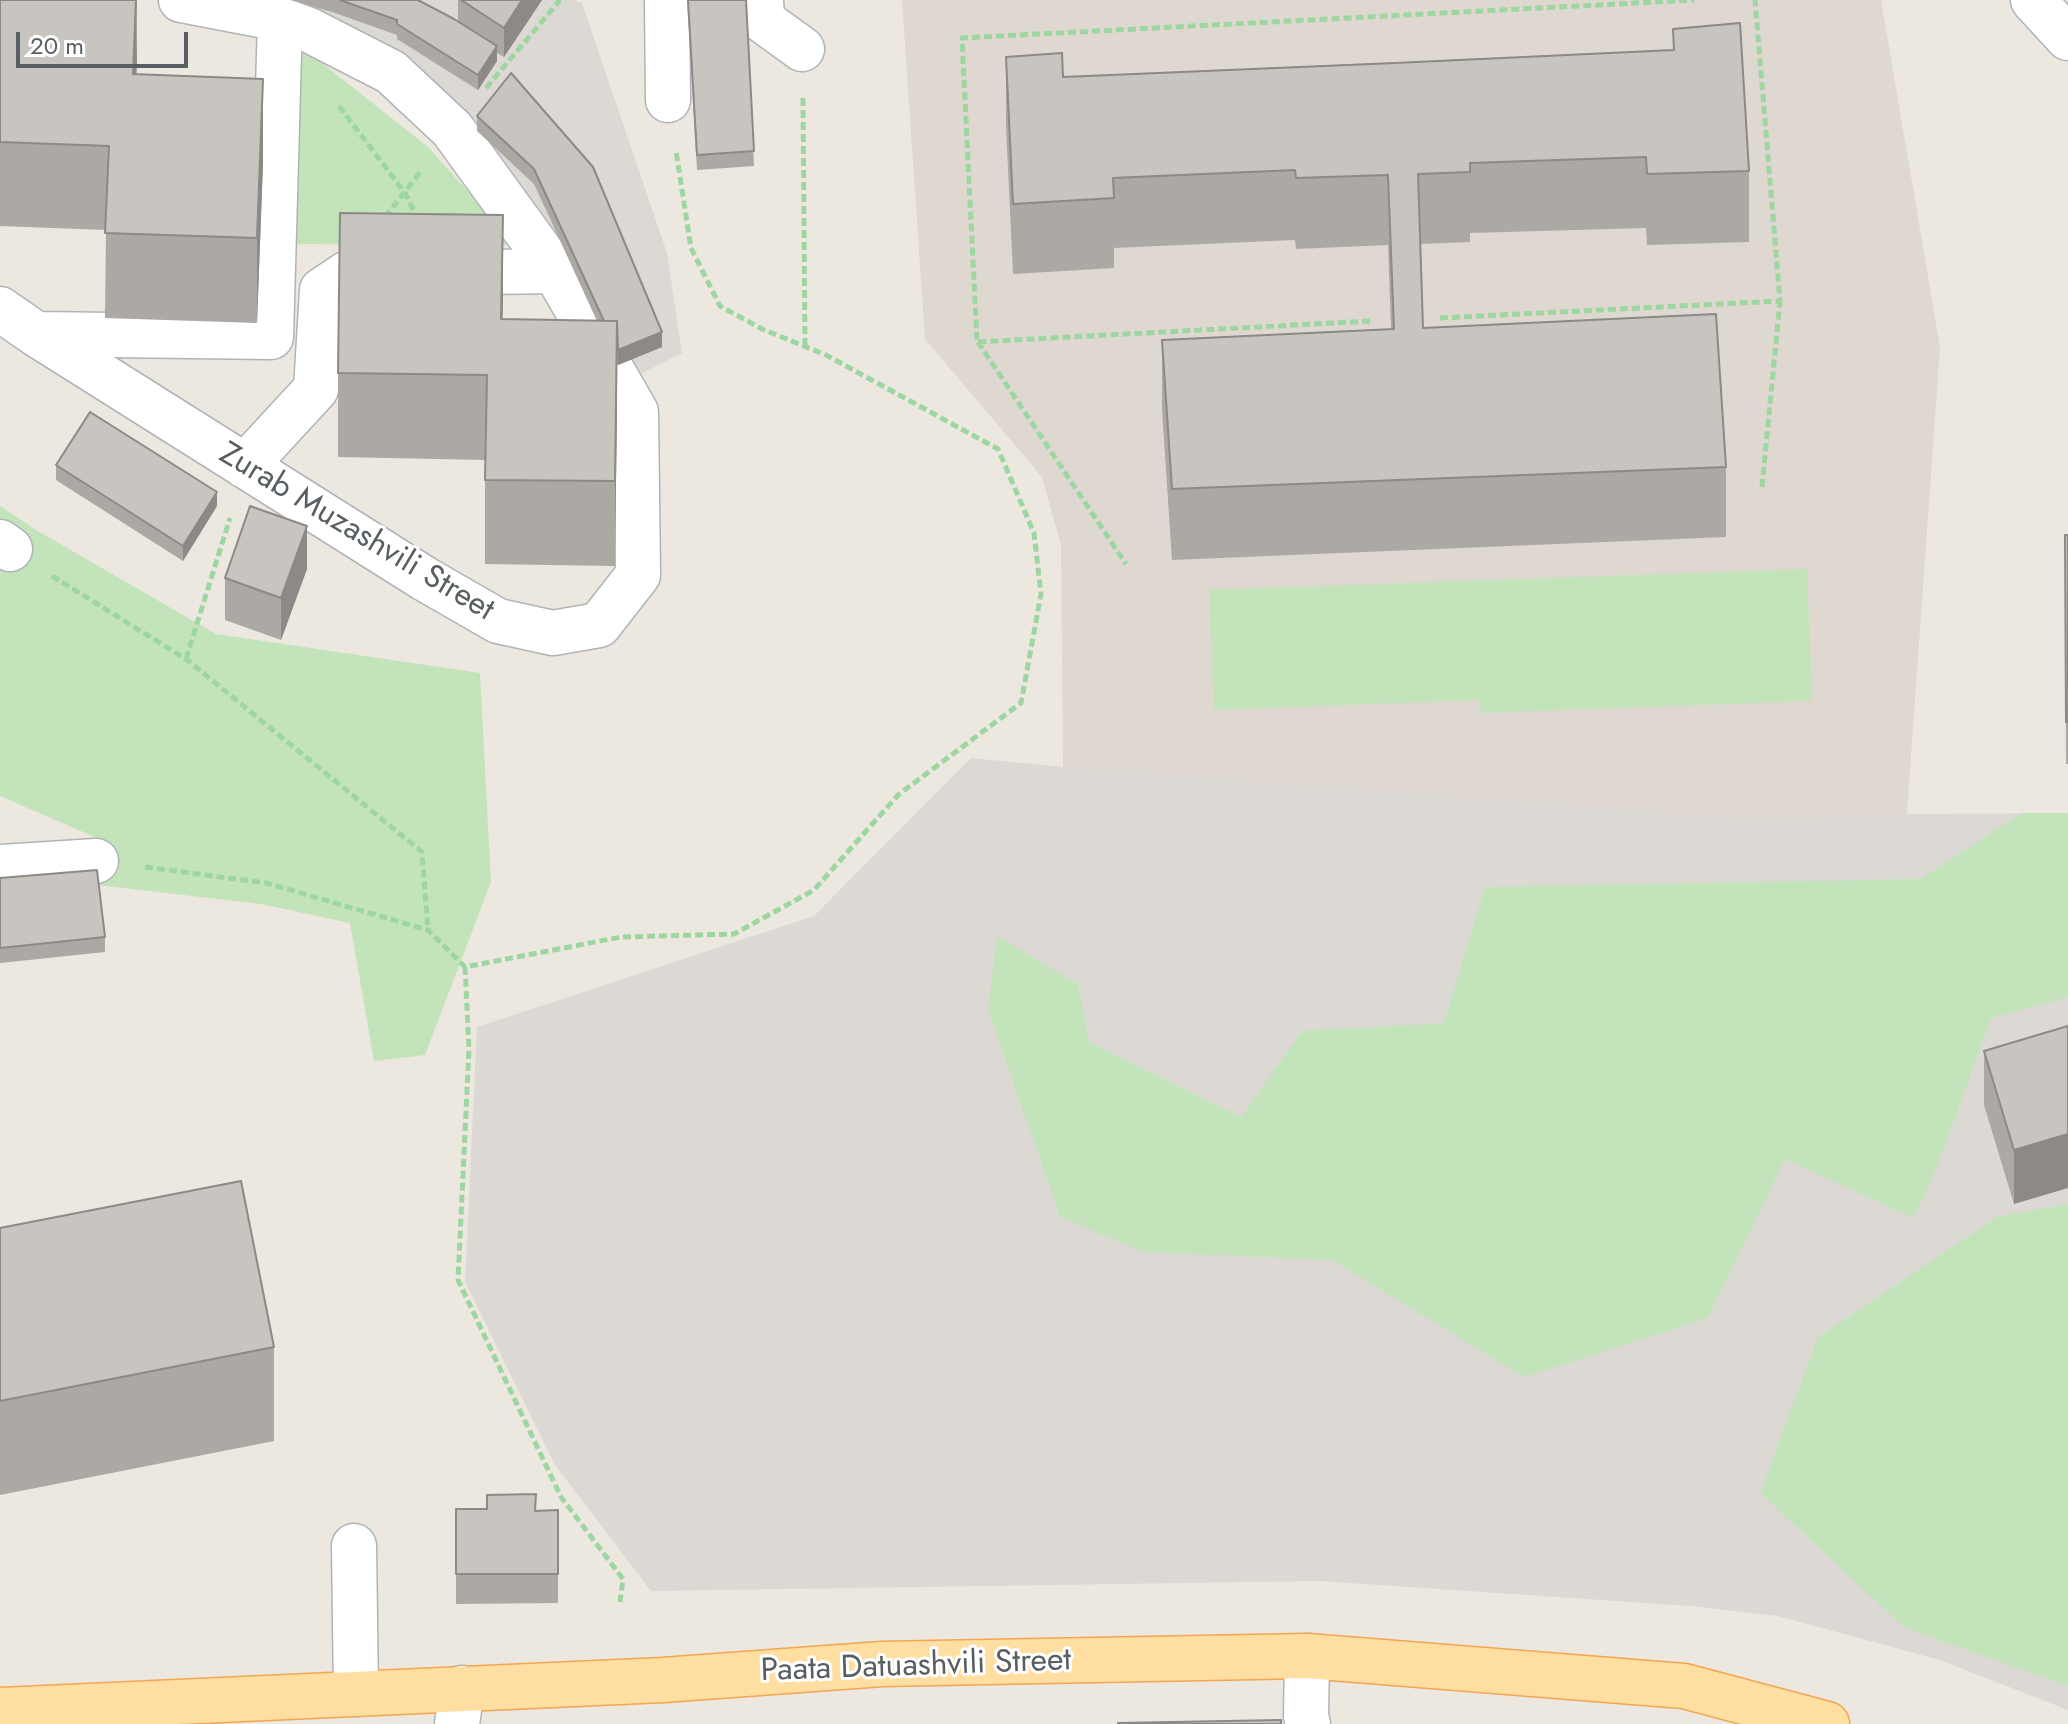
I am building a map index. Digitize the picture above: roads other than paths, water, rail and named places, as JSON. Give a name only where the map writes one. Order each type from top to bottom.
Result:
[{"type":"main road","name":"Paata Datuashvili Street","points":[[0,1710],[356,1694],[460,1706],[663,1680],[882,1664],[1307,1656],[1684,1686],[1827,1724]]},
{"type":"street","name":"Zurab Muzashvili Street","points":[[0,309],[425,579],[498,621],[553,633],[599,625],[638,575],[636,412],[555,271],[452,129],[391,72],[294,25],[181,0]]},
{"type":"street","points":[[667,0],[668,100]]},
{"type":"street","points":[[761,0],[762,20],[802,49]]},
{"type":"street","points":[[2033,0],[2068,38]]},
{"type":"street","points":[[36,334],[271,337],[294,25]]},
{"type":"street","points":[[245,466],[316,389],[322,290],[346,274],[555,271]]},
{"type":"street","points":[[0,867],[96,861]]},
{"type":"street","points":[[354,1546],[356,1694]]},
{"type":"street","points":[[1307,1656],[1308,1724]]}]
